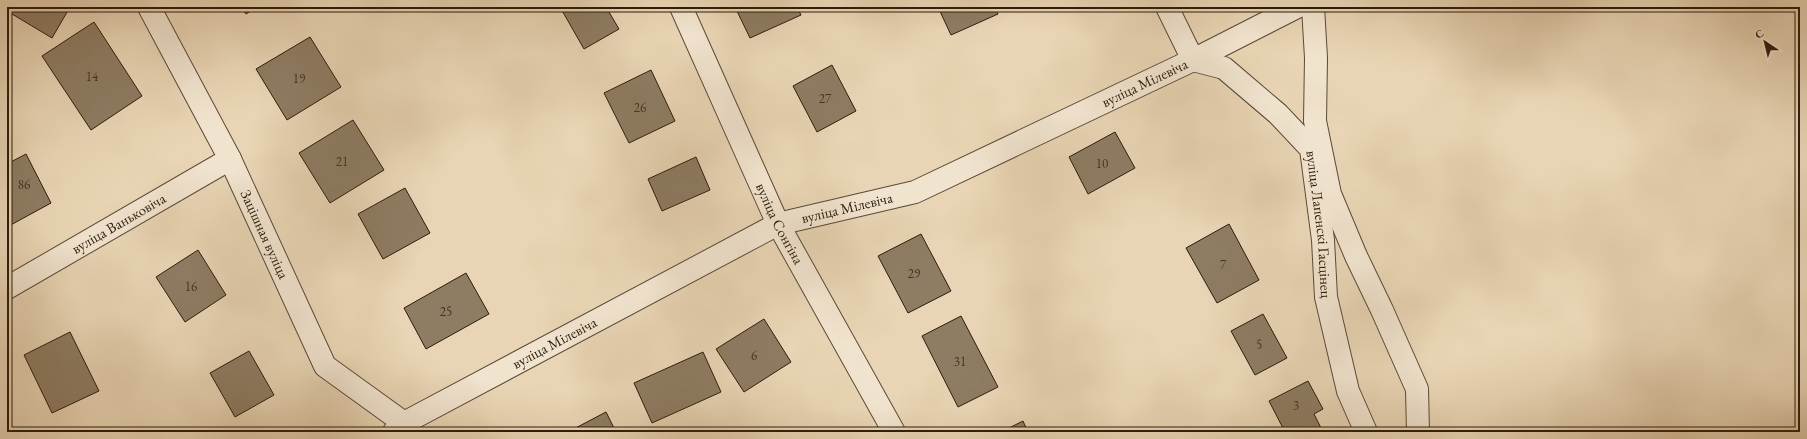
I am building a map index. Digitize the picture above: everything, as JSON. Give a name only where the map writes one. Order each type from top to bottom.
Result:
[{"type":"street","name":"Зацішная вуліца","points":[[149,7],[230,159],[325,366],[398,427]]},
{"type":"street","name":"вуліца Сонгіна","points":[[681,7],[778,224],[894,432]]},
{"type":"street","points":[[1167,7],[1193,60]]},
{"type":"street","name":"вуліца Мілевіча","points":[[398,427],[778,224],[916,192],[1193,60],[1297,7]]},
{"type":"street","points":[[1312,7],[1316,58],[1315,121],[1330,194],[1356,256],[1417,389],[1418,432]]},
{"type":"street","name":"вуліца Лапенскі Гасцінец","points":[[1193,60],[1224,68],[1278,114],[1311,149],[1324,240],[1326,297],[1348,392],[1366,432]]},
{"type":"street","name":"вуліца Ваньковіча","points":[[7,288],[230,159]]},
{"type":"building","points":[[7,7],[70,7],[52,38],[7,11]]},
{"type":"building","points":[[241,7],[257,7],[246,14]]},
{"type":"building","points":[[560,7],[606,7],[619,29],[584,49]]},
{"type":"building","points":[[735,7],[797,7],[801,15],[750,38]]},
{"type":"building","points":[[938,7],[995,7],[998,14],[951,35]]},
{"type":"building","points":[[94,22],[142,96],[91,130],[42,56]]},
{"type":"building","points":[[310,37],[341,87],[287,120],[256,69]]},
{"type":"building","points":[[832,65],[856,111],[817,132],[793,86]]},
{"type":"building","points":[[651,70],[675,121],[629,143],[604,93]]},
{"type":"building","points":[[353,120],[384,170],[330,203],[299,153]]},
{"type":"building","points":[[1115,132],[1135,168],[1088,194],[1069,157]]},
{"type":"building","points":[[26,154],[51,203],[7,227],[7,164]]},
{"type":"building","points":[[696,157],[710,190],[662,211],[648,179]]},
{"type":"building","points":[[405,188],[430,233],[383,259],[358,214]]},
{"type":"building","points":[[1229,224],[1259,280],[1217,303],[1186,248]]},
{"type":"building","points":[[921,234],[951,291],[908,313],[878,256]]},
{"type":"building","points":[[198,250],[226,295],[185,322],[156,277]]},
{"type":"building","points":[[466,273],[489,314],[426,349],[404,308]]},
{"type":"building","points":[[1263,314],[1287,358],[1255,375],[1231,331]]},
{"type":"building","points":[[961,316],[998,387],[958,407],[922,336]]},
{"type":"building","points":[[764,319],[791,362],[744,392],[716,349]]},
{"type":"building","points":[[70,332],[99,391],[52,413],[24,355]]},
{"type":"building","points":[[249,351],[274,395],[235,417],[210,373]]},
{"type":"building","points":[[703,352],[721,392],[652,423],[634,383]]},
{"type":"building","points":[[1308,381],[1323,409],[1314,414],[1323,432],[1285,432],[1269,401]]},
{"type":"building","points":[[606,412],[616,432],[568,432]]},
{"type":"building","points":[[1023,421],[1028,432],[1001,432]]}]
